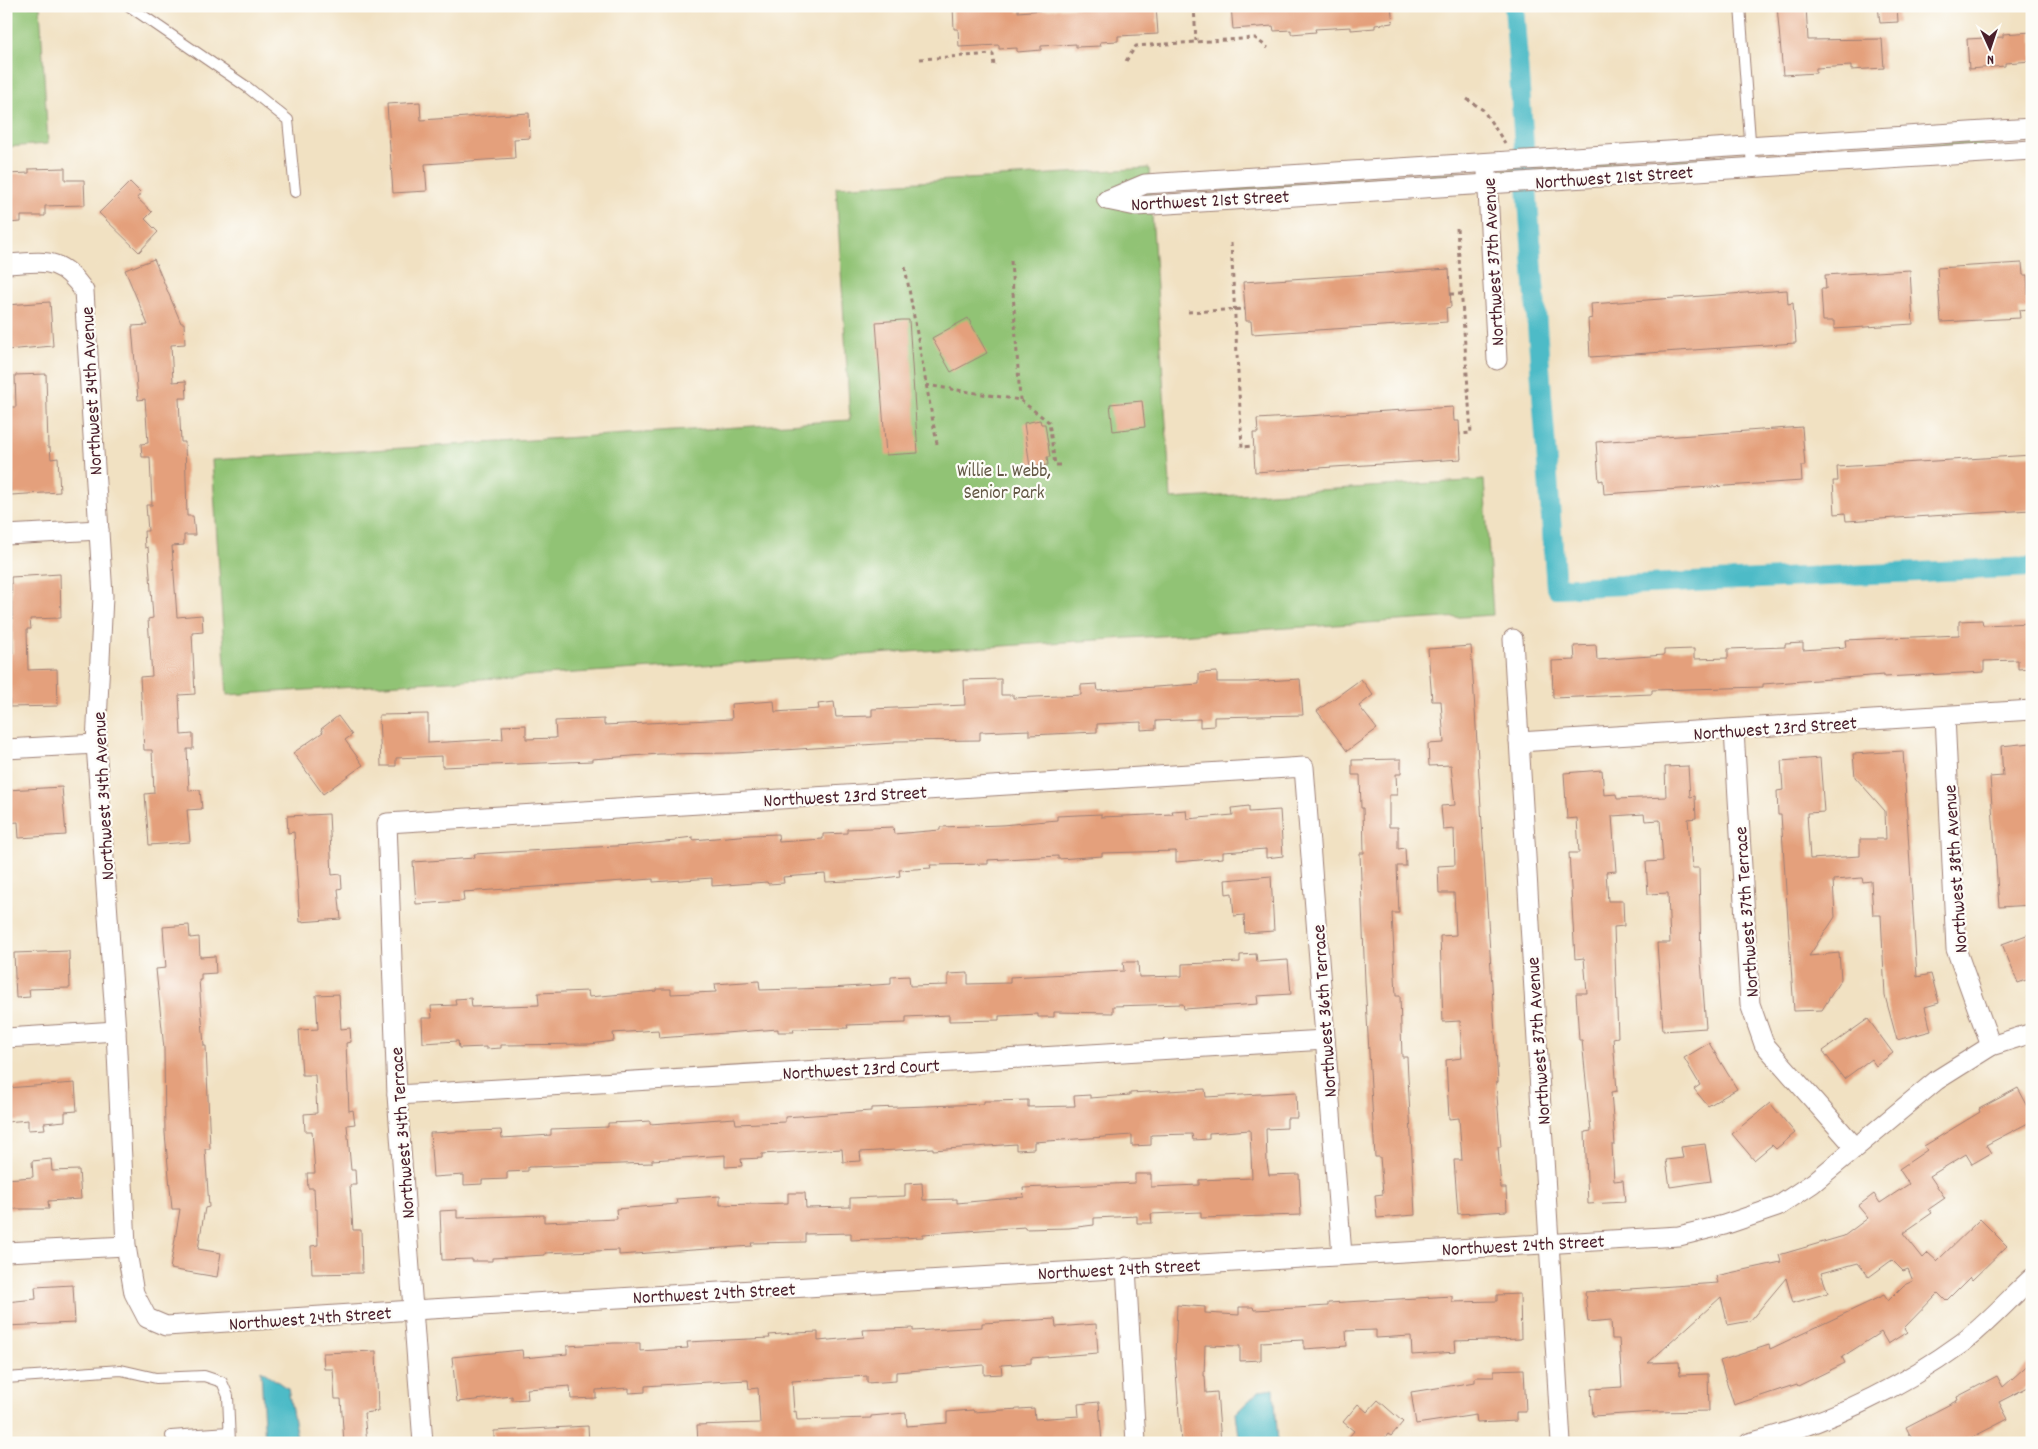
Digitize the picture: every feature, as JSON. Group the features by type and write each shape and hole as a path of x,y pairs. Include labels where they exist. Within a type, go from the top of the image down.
{"street":[{"name":"Northwest 21st Street","path":"2032,128 1144,184 1107,200 1136,206 2032,150"},
{"name":"Northwest 37th Avenue","path":"1486,163 1497,360"},
{"name":"Northwest 34th Avenue","path":"6,264 49,262 72,273 84,291 103,596 96,744 116,1031 126,1246 134,1293 147,1318"},
{"path":"6,535 99,530"},
{"name":"Northwest 37th Avenue","path":"1512,639 1561,1443"},
{"name":"Northwest 23rd Street","path":"1519,742 2032,710"},
{"name":"Northwest 38th Avenue","path":"1944,716 1956,949 1991,1046"},
{"name":"Northwest 37th Terrace","path":"1734,730 1750,1004 1764,1044 1855,1147"},
{"path":"6,749 96,744"},
{"name":"Northwest 23rd Street","path":"387,824 1304,767"},
{"name":"Northwest 36th Terrace","path":"1304,767 1342,1255"},
{"name":"Northwest 34th Terrace","path":"387,824 397,1095 423,1443"},
{"path":"6,1038 116,1031"},
{"name":"Northwest 24th Street","path":"147,1318 166,1326 1126,1267 1679,1236 1724,1225 1777,1207 1813,1183 1937,1080 1991,1046 2032,1033"},
{"name":"Northwest 23rd Court","path":"397,1095 1325,1040"},
{"path":"6,1252 126,1246"},
{"path":"1126,1267 1136,1443"},
{"path":"1749,1443 1778,1436 1857,1406 1913,1375 1963,1342 2032,1278"}],"lane":[{"path":"128,6 247,87 288,120 295,192"},
{"path":"1740,6 1752,167"},
{"path":"6,1378 121,1370 156,1378 204,1376 222,1382 228,1396 230,1437 171,1436"}],"path":[{"path":"1194,6 1196,41"},
{"path":"1126,61 1136,46 1256,38 1268,48"},
{"path":"920,59 993,54 994,67"},
{"path":"1467,99 1483,110 1492,121 1498,136 1511,149"},
{"path":"1457,228 1471,433 1460,434"},
{"path":"1231,243 1242,447 1254,446"},
{"path":"1011,261 1020,400"},
{"path":"905,267 937,444"},
{"path":"1450,294 1462,294"},
{"path":"1188,312 1245,308"},
{"path":"926,385 1020,400 1049,422 1055,465 1061,465"}],"green space":[{"path":"6,6 40,6 48,144 6,147"},
{"path":"1983,140 1983,144 1980,147 1821,156 1817,154 1817,150"},
{"path":"1742,155 1742,159 1497,174 1497,170"},
{"name":"Willie L. Webb, Senior Park","path":"1149,168 1171,499 1484,480 1493,615 227,695 212,460 850,420 836,187"},
{"path":"1460,172 1460,177 1223,192 1222,188"}],"water":[{"path":"261,1370 288,1389 298,1443 265,1443"},
{"path":"1274,1389 1278,1443 1240,1443 1236,1413 1259,1391"}],"building":[{"path":"953,6 1018,6 1018,12 1094,6 1156,6 1158,34 1118,36 1118,41 1100,42 1101,46 1076,47 1076,44 1041,46 1041,50 1017,52 1017,48 999,49 999,45 959,47 958,29 954,29"},
{"path":"1231,6 1391,6 1393,23 1375,25 1375,28 1351,30 1351,27 1315,29 1316,32 1291,34 1291,30 1274,31 1273,26 1233,29"},
{"path":"1777,6 1806,6 1808,40 1882,39 1884,68 1851,70 1851,66 1816,68 1816,73 1783,75"},
{"path":"1878,6 1897,6 1898,22 1880,23"},
{"path":"2032,32 2032,61 2005,63 2005,66 1969,69 1967,39 2003,37 2003,34"},
{"path":"420,102 421,120 529,113 530,138 514,139 515,158 425,164 427,191 393,193 387,104"},
{"path":"65,168 65,180 84,180 85,205 45,206 45,216 21,216 21,222 6,223 6,174 29,173 29,169"},
{"path":"130,182 141,193 137,198 152,212 145,219 158,232 139,252 99,213"},
{"path":"154,259 181,323 184,323 185,344 171,345 173,382 186,381 187,398 179,398 181,442 185,442 187,516 193,516 195,535 184,535 184,545 172,546 177,617 202,615 203,632 192,633 195,694 179,695 181,735 193,734 193,749 187,749 189,791 200,790 202,809 187,810 190,842 149,845 145,794 154,793 152,750 144,750 140,677 152,676 148,619 153,618 148,547 145,548 144,531 148,531 146,505 152,505 150,457 142,457 141,444 148,443 145,399 138,400 132,326 148,325 125,270"},
{"path":"2022,263 2023,275 2027,275 2029,309 2019,310 2020,318 1941,322 1937,268"},
{"path":"1449,269 1451,307 1446,308 1447,322 1252,334 1251,321 1246,321 1243,282"},
{"path":"1910,270 1913,324 1834,329 1834,321 1823,321 1821,289 1826,289 1825,275"},
{"path":"1787,290 1788,304 1793,303 1796,343 1590,357 1588,319 1592,318 1591,304"},
{"path":"50,302 53,346 6,350 6,305"},
{"path":"968,318 987,353 951,372 932,338"},
{"path":"909,320 918,453 886,455 876,322"},
{"path":"46,374 48,447 50,447 51,459 58,458 60,492 11,495 6,407 16,407 15,375"},
{"path":"1142,401 1145,427 1113,431 1110,404"},
{"path":"1453,407 1454,421 1459,421 1461,459 1255,472 1253,433 1258,433 1257,419"},
{"path":"1040,420 1041,424 1045,424 1050,457 1047,457 1048,465 1030,467 1024,423"},
{"path":"1802,427 1805,466 1801,466 1802,481 1604,494 1603,480 1599,481 1596,442"},
{"path":"2032,455 2031,510 1846,521 1845,513 1835,514 1833,481 1838,481 1837,467"},
{"path":"60,574 61,618 30,619 31,629 27,629 28,670 57,669 58,706 10,707 7,654 13,653 11,577"},
{"path":"1982,620 1983,625 2032,623 2032,668 2018,669 2018,660 1984,661 1984,672 1884,677 1884,675 1763,684 1763,687 1652,690 1652,694 1553,698 1552,661 1575,660 1574,646 1596,645 1597,660 1664,655 1664,650 1694,649 1694,659 1728,658 1728,649 1785,647 1785,644 1803,643 1803,650 1846,647 1845,640 1959,635 1959,621"},
{"path":"1471,646 1498,1082 1496,1083 1501,1147 1498,1147 1501,1188 1506,1188 1507,1211 1458,1214 1454,1160 1462,1160 1459,1118 1449,1119 1446,1060 1462,1058 1460,1021 1443,1022 1440,936 1456,935 1454,893 1439,893 1438,866 1455,865 1454,829 1443,830 1441,806 1455,805 1451,765 1429,766 1428,744 1444,743 1441,701 1432,701 1428,649"},
{"path":"1217,672 1217,682 1300,679 1303,715 1214,717 1214,726 1200,727 1200,719 1156,721 1156,729 1141,730 1141,722 1097,724 1097,732 1029,735 1029,730 980,732 980,740 894,741 894,743 735,753 659,754 592,759 592,761 442,767 442,756 396,758 396,766 381,766 379,715 428,714 428,743 503,739 502,726 526,725 526,739 556,738 555,721 604,719 604,725 732,719 731,704 774,701 775,712 819,709 818,704 834,702 836,717 872,716 872,709 965,705 964,680 1001,679 1001,695 1013,695 1013,698 1081,695 1081,685 1097,684 1098,691 1199,684 1199,673"},
{"path":"1361,679 1373,695 1359,706 1377,729 1347,751 1317,711"},
{"path":"338,716 352,735 345,740 363,765 323,794 293,753 323,732 321,729"},
{"path":"2031,743 2032,905 1999,907 1990,777 2003,776 2001,746"},
{"path":"1903,751 1917,977 1931,974 1939,1003 1925,1007 1931,1031 1897,1040 1885,996 1881,915 1873,915 1871,881 1863,882 1862,878 1833,880 1835,917 1809,956 1839,953 1841,979 1822,1010 1794,1011 1781,815 1778,815 1777,791 1783,790 1781,761 1820,758 1824,812 1807,813 1810,859 1860,856 1860,839 1886,839 1885,811 1855,777 1853,754"},
{"path":"1401,759 1401,774 1396,774 1397,795 1389,795 1389,827 1398,827 1398,849 1405,848 1406,866 1397,866 1399,913 1392,913 1396,996 1400,996 1402,1057 1407,1057 1415,1215 1377,1218 1375,1195 1383,1194 1380,1157 1375,1157 1365,982 1360,853 1364,853 1363,808 1361,808 1360,775 1352,775 1352,760"},
{"path":"1688,766 1690,797 1695,796 1696,818 1688,819 1692,868 1699,868 1701,961 1706,1028 1663,1031 1657,943 1670,943 1668,893 1648,894 1646,862 1663,861 1660,820 1645,821 1644,814 1612,816 1616,871 1606,872 1608,901 1623,901 1624,926 1614,927 1618,1037 1613,1038 1617,1091 1611,1092 1615,1145 1612,1145 1614,1181 1623,1180 1625,1202 1588,1204 1585,1132 1591,1131 1582,1040 1579,1040 1576,993 1587,993 1584,958 1575,959 1569,853 1579,853 1577,818 1567,819 1564,773 1602,770 1604,795 1616,794 1617,799 1666,797 1665,767"},
{"path":"62,787 66,835 19,838 18,822 6,823 6,790"},
{"path":"1249,806 1249,812 1280,810 1283,856 1266,858 1266,849 1223,852 1223,858 1176,862 1176,851 1102,853 1102,856 1058,859 1058,856 988,860 988,864 930,865 931,868 899,870 900,876 870,880 826,882 825,874 783,877 784,883 768,884 767,882 712,886 712,878 653,882 653,879 463,892 464,901 416,904 413,862 475,858 474,854 633,845 676,841 676,839 693,837 693,840 778,834 779,842 823,839 823,834 847,833 847,829 893,827 894,834 940,830 940,827 1002,825 1057,820 1057,816 1101,814 1101,817 1173,814 1172,811 1186,810 1187,819 1233,815 1232,808"},
{"path":"329,814 332,875 341,874 342,888 338,889 341,919 300,922 294,832 288,833 287,816"},
{"path":"1271,876 1274,931 1245,933 1244,915 1234,916 1232,893 1226,894 1225,880"},
{"path":"189,925 190,938 199,937 200,957 215,956 216,973 201,974 201,980 199,980 204,1046 206,1046 210,1149 205,1149 209,1207 205,1208 198,1249 221,1253 217,1277 170,1269 180,1209 172,1209 165,1133 164,1049 156,969 166,968 163,927"},
{"path":"2032,933 2032,978 2018,983 2002,944"},
{"path":"69,951 70,988 29,989 30,997 16,998 14,953"},
{"path":"1256,954 1257,962 1288,960 1291,994 1257,996 1258,1004 1184,1009 1183,1004 1113,1006 1113,1013 1054,1012 1054,1017 1038,1017 1038,1014 999,1016 999,1020 949,1021 949,1015 906,1017 906,1023 847,1025 848,1028 793,1029 794,1032 778,1032 778,1029 659,1038 658,1030 613,1033 614,1041 590,1044 501,1045 501,1048 486,1049 486,1047 459,1048 458,1041 423,1043 422,1018 432,1018 431,1006 456,1005 455,999 471,998 472,1007 539,1005 538,993 588,991 589,997 657,991 657,989 671,989 671,994 716,992 715,984 759,981 760,990 831,988 891,984 891,977 909,976 910,986 948,985 948,974 968,973 968,984 1010,983 1010,977 1124,971 1123,962 1138,962 1139,977 1182,976 1182,964 1240,962 1240,955"},
{"path":"339,994 341,1029 350,1028 351,1042 346,1043 349,1111 353,1110 355,1124 347,1125 351,1170 355,1170 356,1185 350,1185 353,1230 361,1230 362,1273 312,1274 311,1246 318,1245 317,1209 315,1209 314,1188 308,1188 307,1173 315,1173 312,1131 305,1131 304,1114 317,1113 315,1075 302,1075 299,1030 318,1029 316,995"},
{"path":"1868,1019 1893,1053 1876,1066 1871,1059 1844,1079 1823,1051"},
{"path":"1709,1043 1737,1089 1708,1106 1694,1089 1700,1085 1684,1058"},
{"path":"75,1083 77,1111 65,1112 65,1121 44,1123 45,1129 28,1130 28,1120 6,1122 6,1088"},
{"path":"2018,1088 2032,1114 2032,1121 1986,1145 1991,1153 1972,1164 1966,1154 1930,1176 1945,1198 1929,1209 1932,1213 1903,1233 1923,1258 1928,1253 1937,1261 1980,1219 2007,1246 1972,1280 1970,1277 1946,1301 1938,1293 1904,1328 1907,1332 1888,1344 1881,1332 1842,1357 1845,1363 1798,1386 1797,1384 1734,1405 1720,1361 1769,1345 1770,1349 1884,1295 1888,1301 1904,1285 1913,1281 1908,1269 1903,1271 1892,1260 1869,1277 1858,1263 1821,1273 1828,1293 1793,1303 1786,1278 1750,1321 1728,1325 1721,1297 1648,1363 1679,1362 1680,1375 1708,1374 1709,1411 1593,1416 1591,1389 1622,1387 1619,1339 1612,1339 1611,1320 1588,1322 1585,1292 1718,1283 1716,1276 1781,1262 1779,1255 1844,1236 1868,1218 1858,1206 1874,1194 1880,1203 1909,1184 1899,1169 1927,1150 1924,1146 1980,1112 1979,1109"},
{"path":"1205,1089 1206,1097 1296,1092 1297,1118 1287,1118 1287,1128 1266,1129 1267,1163 1269,1175 1299,1174 1301,1215 1201,1218 1201,1212 1151,1214 1152,1223 1137,1223 1137,1216 1094,1218 1094,1225 1069,1228 1025,1229 1025,1227 923,1234 923,1237 851,1240 851,1233 805,1234 805,1242 751,1243 752,1246 619,1255 619,1250 545,1253 545,1255 492,1258 492,1261 472,1261 472,1259 442,1260 440,1211 457,1210 457,1218 544,1215 544,1222 617,1219 616,1209 677,1204 676,1199 720,1196 720,1205 788,1203 788,1193 805,1193 806,1208 850,1207 850,1198 905,1196 905,1184 922,1183 923,1200 957,1199 957,1203 1024,1197 1023,1188 1135,1183 1135,1174 1151,1174 1151,1187 1199,1185 1199,1180 1252,1178 1250,1130 1209,1133 1209,1139 1193,1140 1192,1134 1151,1135 1151,1145 1132,1146 1132,1135 1034,1142 1034,1149 1016,1150 1016,1144 933,1150 933,1148 860,1152 861,1161 843,1162 842,1149 762,1154 762,1158 741,1159 742,1166 725,1167 725,1155 652,1160 652,1163 528,1167 528,1171 507,1172 507,1179 482,1180 482,1184 464,1185 464,1175 433,1177 430,1133 501,1130 502,1138 551,1135 551,1129 608,1127 608,1123 650,1121 650,1124 735,1118 736,1124 785,1122 785,1117 871,1111 871,1108 984,1104 984,1101 1028,1100 1028,1107 1075,1106 1074,1096 1090,1095 1090,1098 1130,1095 1130,1093"},
{"path":"1770,1103 1795,1133 1776,1149 1772,1145 1754,1160 1732,1134"},
{"path":"1705,1144 1711,1181 1670,1187 1666,1160 1683,1158 1681,1147"},
{"path":"51,1159 52,1171 79,1170 81,1199 48,1201 49,1209 6,1209 6,1179 33,1177 32,1161"},
{"path":"73,1285 75,1323 6,1326 6,1302 36,1299 35,1287"},
{"path":"1520,1294 1521,1339 1455,1341 1456,1352 1412,1355 1411,1336 1376,1338 1376,1330 1346,1331 1347,1346 1304,1349 1304,1340 1261,1342 1261,1360 1240,1361 1240,1346 1205,1345 1204,1376 1206,1393 1217,1392 1221,1443 1181,1443 1175,1357 1177,1305 1205,1307 1205,1313 1239,1315 1239,1307 1253,1307 1254,1310 1296,1308 1328,1306 1328,1303 1452,1296 1452,1302 1497,1301 1497,1295"},
{"path":"1055,1319 1056,1327 1096,1324 1098,1353 1031,1358 1031,1363 1001,1365 1002,1374 984,1375 984,1365 896,1372 896,1381 867,1383 867,1376 792,1381 794,1412 796,1411 797,1420 871,1418 871,1416 906,1413 907,1426 947,1423 947,1412 973,1410 974,1412 1034,1408 1035,1419 1079,1416 1078,1404 1099,1402 1102,1443 698,1443 697,1425 760,1423 758,1388 749,1389 748,1380 690,1383 645,1386 645,1392 629,1393 629,1388 596,1390 596,1398 571,1399 570,1386 527,1389 528,1399 512,1400 512,1396 457,1402 452,1357 522,1350 523,1358 567,1354 567,1346 614,1343 640,1343 640,1351 688,1348 687,1342 770,1338 769,1335 818,1332 818,1341 864,1337 863,1330 913,1328 913,1331 982,1327 982,1323"},
{"path":"376,1351 378,1411 364,1413 367,1443 344,1443 341,1399 335,1399 333,1369 324,1369 323,1353"},
{"path":"2032,1361 2032,1385 1999,1402 2008,1419 1961,1443 1914,1443 1906,1427 1958,1400 1957,1397 1997,1376 2003,1387"},
{"path":"1524,1369 1526,1412 1516,1412 1516,1421 1477,1423 1476,1415 1416,1424 1411,1392 1475,1382 1475,1377 1494,1377 1494,1370"},
{"path":"1378,1400 1403,1422 1391,1436 1388,1434 1381,1443 1344,1443 1354,1431 1343,1422 1358,1404 1367,1412"},
{"path":"588,1426 589,1443 494,1443 494,1431"}],"waterway":[{"path":"1514,6 1556,588 2032,567"}]}
